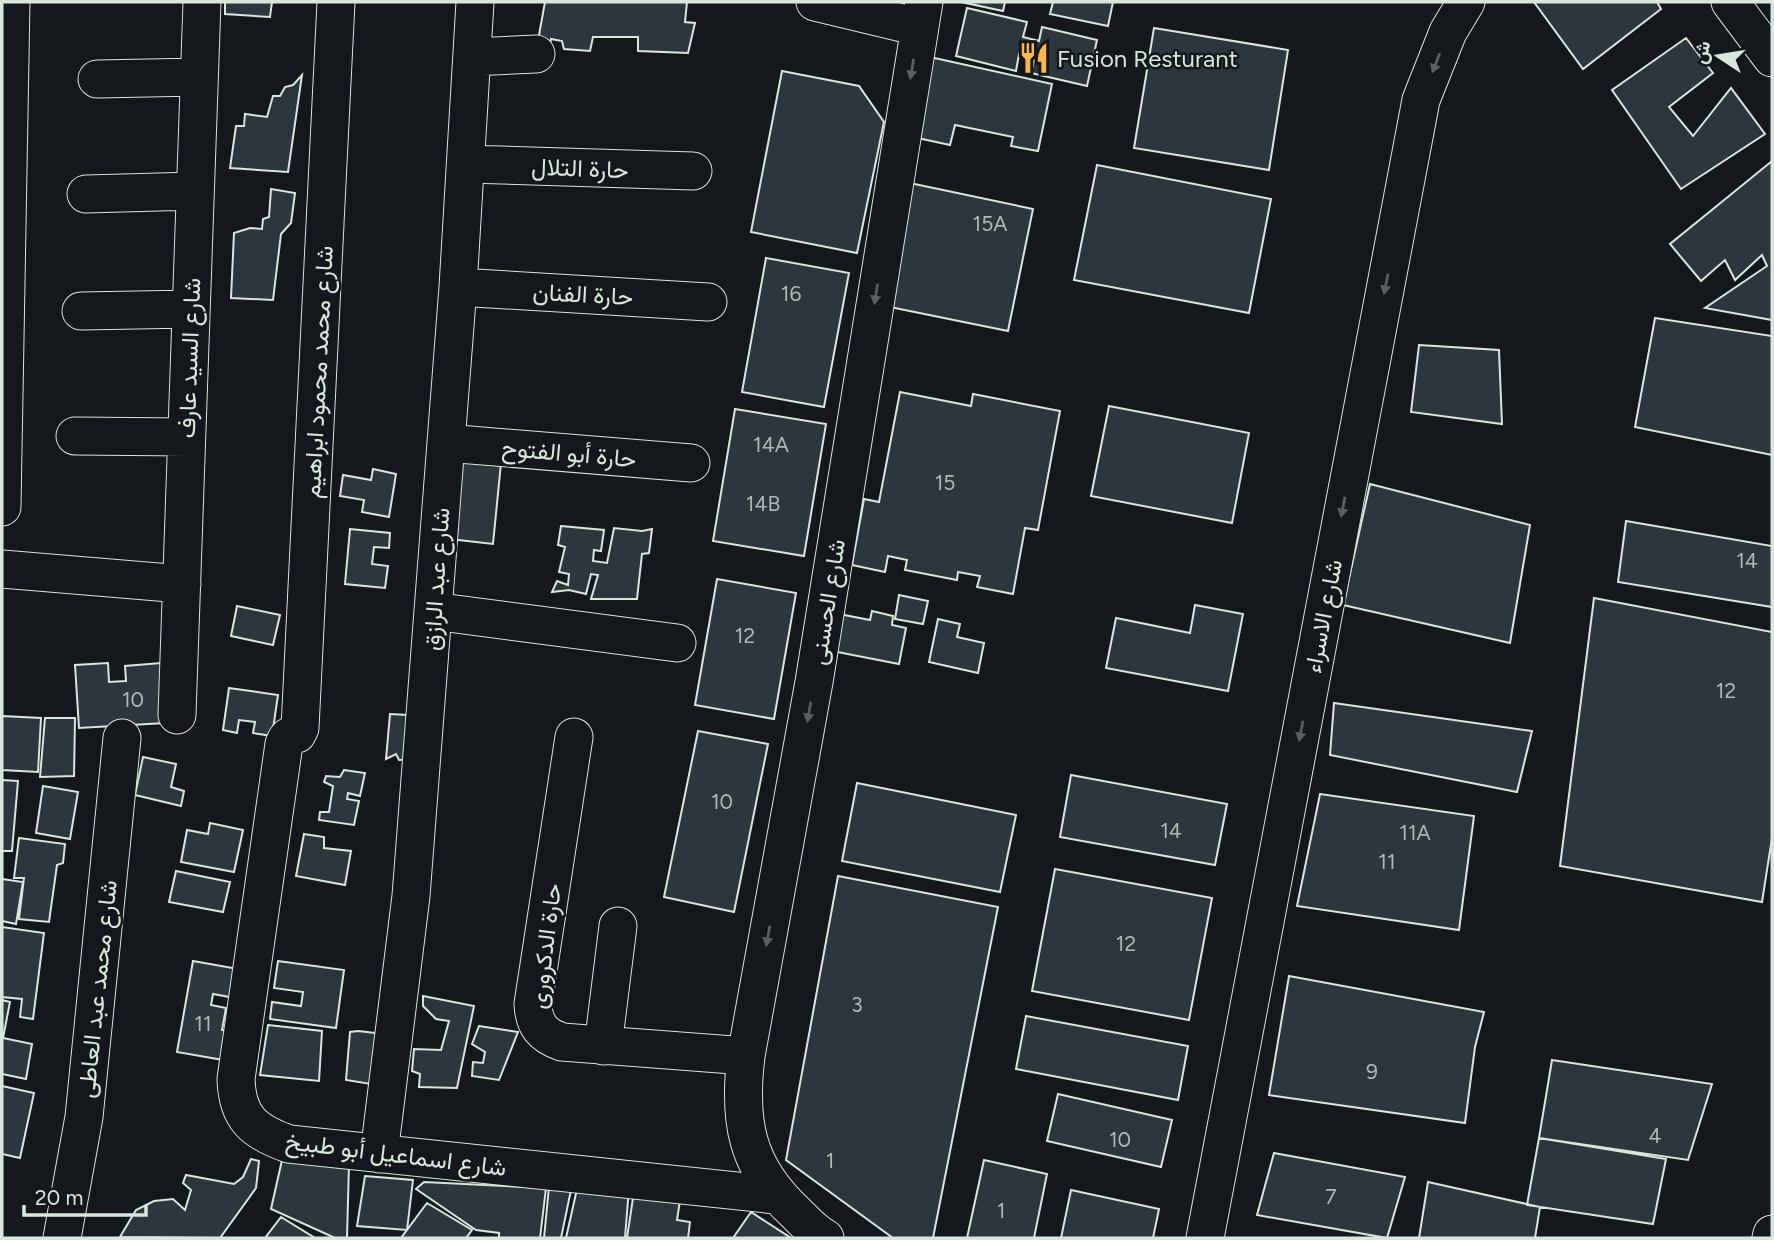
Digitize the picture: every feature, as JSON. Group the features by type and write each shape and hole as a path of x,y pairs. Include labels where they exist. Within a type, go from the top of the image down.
{"street":[{"path":"2,507 10,2"},
{"name":"شارع السيد عارف","path":"177,715 202,2"},
{"name":"شارع محمد محمود ابراهيم","path":"290,735 297,734 300,728 336,2"},
{"name":"شارع عبد الرازق","path":"379,1154 411,895 467,164 475,2"},
{"path":"815,2 921,14"},
{"name":"شارع الاسراء","path":"1205,1238 1422,100 1448,32 1466,2"},
{"path":"1730,2 1772,58"},
{"name":"شارع الحسنى","path":"825,1238 776,1195 757,1163 746,1128 742,1092 746,1056 816,670 921,14"},
{"path":"472,57 536,54"},
{"path":"97,79 199,78"},
{"name":"حارة التلال","path":"467,164 693,171"},
{"path":"86,194 195,191"},
{"name":"حارة الفنان","path":"458,287 708,302"},
{"path":"81,311 191,309"},
{"path":"75,436 186,437"},
{"name":"حارة أبو الفتوح","path":"446,443 691,463"},
{"path":"2,569 181,584"},
{"path":"433,611 677,643"},
{"name":"شارع اسماعيل أبو طبيخ","path":"290,735 284,744 236,1079 241,1110 250,1123 267,1137 289,1143 776,1195"},
{"name":"حارة الدكرورى","path":"574,737 533,1004 534,1017 540,1029 550,1038 562,1042 746,1056"},
{"name":"شارع محمد عبد العاطى","path":"62,1238 84,1117 122,738"},
{"path":"603,1046 618,926"}],"building":[{"path":"225,2 272,2 270,17 225,14"},
{"path":"545,2 687,2 685,22 695,23 688,53 638,51 638,37 593,37 590,51 564,49 562,41 551,39 549,49 537,46"},
{"path":"961,2 1005,2 1003,11"},
{"path":"1053,2 1113,2 1108,26 1050,14"},
{"path":"1534,2 1657,2 1661,9 1583,69"},
{"path":"967,8 1027,22 1023,37 1039,41 1042,27 1097,40 1087,86 1031,73 1035,57 1019,54 1016,71 956,56"},
{"path":"1154,28 1288,50 1269,170 1134,148"},
{"path":"1686,38 1713,73 1669,107 1693,136 1731,88 1765,134 1681,189 1612,90"},
{"path":"930,57 1052,84 1038,151 1011,146 1013,137 955,125 950,145 913,137"},
{"path":"782,71 859,86 884,122 857,253 751,232"},
{"path":"302,75 288,172 230,168 236,126 244,126 245,114 267,117 273,96 280,96 285,87 293,85"},
{"path":"1772,161 1772,320 1705,308 1767,266 1762,255 1735,280 1725,260 1701,281 1670,244"},
{"path":"1097,165 1271,199 1249,313 1074,280"},
{"path":"905,182 1033,209 1008,331 880,305"},
{"path":"271,189 295,193 291,223 281,234 273,300 231,298 234,233 250,228 262,229 263,219 269,217"},
{"path":"766,258 849,273 824,407 742,392"},
{"path":"1655,318 1772,336 1772,455 1635,427"},
{"path":"1419,345 1499,350 1502,424 1411,412"},
{"path":"900,392 971,406 973,394 1060,411 1038,530 1025,528 1013,594 977,587 980,576 958,572 957,580 905,570 907,560 888,556 885,572 852,565 864,499 879,502"},
{"path":"1109,406 1249,433 1232,523 1091,496"},
{"path":"735,409 826,424 804,556 713,541"},
{"path":"458,458 501,463 493,544 450,539"},
{"path":"373,469 396,474 389,517 362,512 364,500 340,496 343,475 371,480"},
{"path":"1370,484 1530,525 1510,643 1343,605"},
{"path":"1626,521 1772,546 1772,607 1618,582"},
{"path":"561,526 604,530 601,551 594,550 593,561 607,563 614,528 642,531 652,529 649,553 642,554 637,599 591,599 598,575 591,574 586,594 569,590 552,592 557,581 568,585 569,574 559,572 565,547 558,545"},
{"path":"350,529 390,533 389,548 374,547 372,564 388,566 385,588 345,584"},
{"path":"717,579 796,593 774,719 695,705"},
{"path":"899,595 928,601 923,624 895,619"},
{"path":"1594,598 1772,632 1772,838 1762,902 1560,866"},
{"path":"1195,605 1243,614 1228,691 1106,668 1116,618 1190,633"},
{"path":"237,606 280,615 273,645 231,636"},
{"path":"872,611 893,616 892,625 906,628 899,664 827,650 834,613 870,620"},
{"path":"938,619 960,624 957,637 984,643 978,673 929,662"},
{"path":"108,663 109,682 126,681 125,666 161,663 165,723 79,728 75,665"},
{"path":"229,688 278,695 272,736 253,733 255,722 239,720 237,733 223,730"},
{"path":"1334,703 1532,731 1517,792 1330,755"},
{"path":"390,714 408,715 414,759 399,760 396,754 386,759"},
{"path":"2,716 41,718 38,772 2,770"},
{"path":"45,718 75,718 74,776 40,777"},
{"path":"698,731 768,744 734,912 664,897"},
{"path":"143,757 176,764 171,787 184,791 181,806 135,795"},
{"path":"344,770 365,773 360,796 348,793 347,799 359,801 354,825 319,820 320,812 329,812 333,786 324,782 326,776 340,777"},
{"path":"1071,775 1227,804 1215,865 1060,837"},
{"path":"2,780 18,781 12,851 2,851"},
{"path":"857,783 1016,815 1000,892 842,861"},
{"path":"43,786 78,792 70,839 36,833"},
{"path":"1320,794 1474,816 1459,930 1297,906"},
{"path":"210,823 243,830 234,872 181,862 187,830 208,834"},
{"path":"304,834 324,837 324,848 351,851 345,885 296,876"},
{"path":"19,838 65,844 63,863 57,865 49,922 19,919 24,878 14,878"},
{"path":"1055,869 1212,898 1189,1020 1032,991"},
{"path":"176,871 230,882 223,912 169,902"},
{"path":"838,876 998,907 933,1238 893,1238 786,1160"},
{"path":"2,879 23,882 16,924 2,921"},
{"path":"2,927 44,933 33,1019 20,1017 22,999 2,997"},
{"path":"193,961 244,970 240,999 213,994 211,1005 226,1008 222,1030 234,1032 229,1061 177,1052"},
{"path":"278,961 344,970 336,1028 270,1019 272,1002 301,1006 303,992 274,988"},
{"path":"1289,976 1484,1012 1475,1047 1465,1123 1269,1095"},
{"path":"423,996 474,1006 457,1088 419,1087 420,1074 412,1071 414,1049 441,1050 449,1021 436,1019 423,1006"},
{"path":"2,1000 10,1002 3,1038 32,1044 26,1079 2,1074"},
{"path":"1026,1016 1188,1046 1178,1100 1016,1069"},
{"path":"268,1025 322,1031 319,1081 260,1075"},
{"path":"479,1026 518,1032 499,1080 472,1076 473,1062 483,1063 485,1052 472,1044"},
{"path":"350,1032 411,1037 377,1085 346,1080"},
{"path":"1552,1060 1712,1084 1688,1160 1539,1138"},
{"path":"2,1086 34,1093 20,1158 2,1154"},
{"path":"1058,1094 1172,1120 1161,1167 1047,1141"},
{"path":"1539,1138 1666,1159 1653,1224 1527,1205"},
{"path":"1274,1153 1405,1177 1387,1238 1257,1215"},
{"path":"251,1159 259,1161 256,1188 220,1238 120,1237 136,1210 154,1201 173,1199 185,1210 191,1190 183,1183 186,1175 234,1184 243,1177"},
{"path":"282,1160 349,1164 347,1238 335,1238 271,1209"},
{"path":"984,1160 1047,1174 1034,1238 967,1238"},
{"path":"365,1176 413,1180 407,1230 357,1226"},
{"path":"424,1182 546,1188 540,1238 499,1238 499,1233 476,1230 416,1189"},
{"path":"1428,1182 1540,1207 1535,1238 1419,1238"},
{"path":"549,1187 571,1190 561,1238 544,1238"},
{"path":"629,1188 625,1238 566,1238 577,1189"},
{"path":"1071,1190 1159,1209 1153,1238 1061,1238"},
{"path":"634,1191 681,1194 677,1220 690,1222 688,1238 627,1238"},
{"path":"427,1203 472,1230 466,1238 401,1238"},
{"path":"751,1212 791,1238 733,1238"},
{"path":"281,1217 315,1238 265,1238"}],"place":[{"name":"Fusion Resturant","path":"1034,58"}]}
